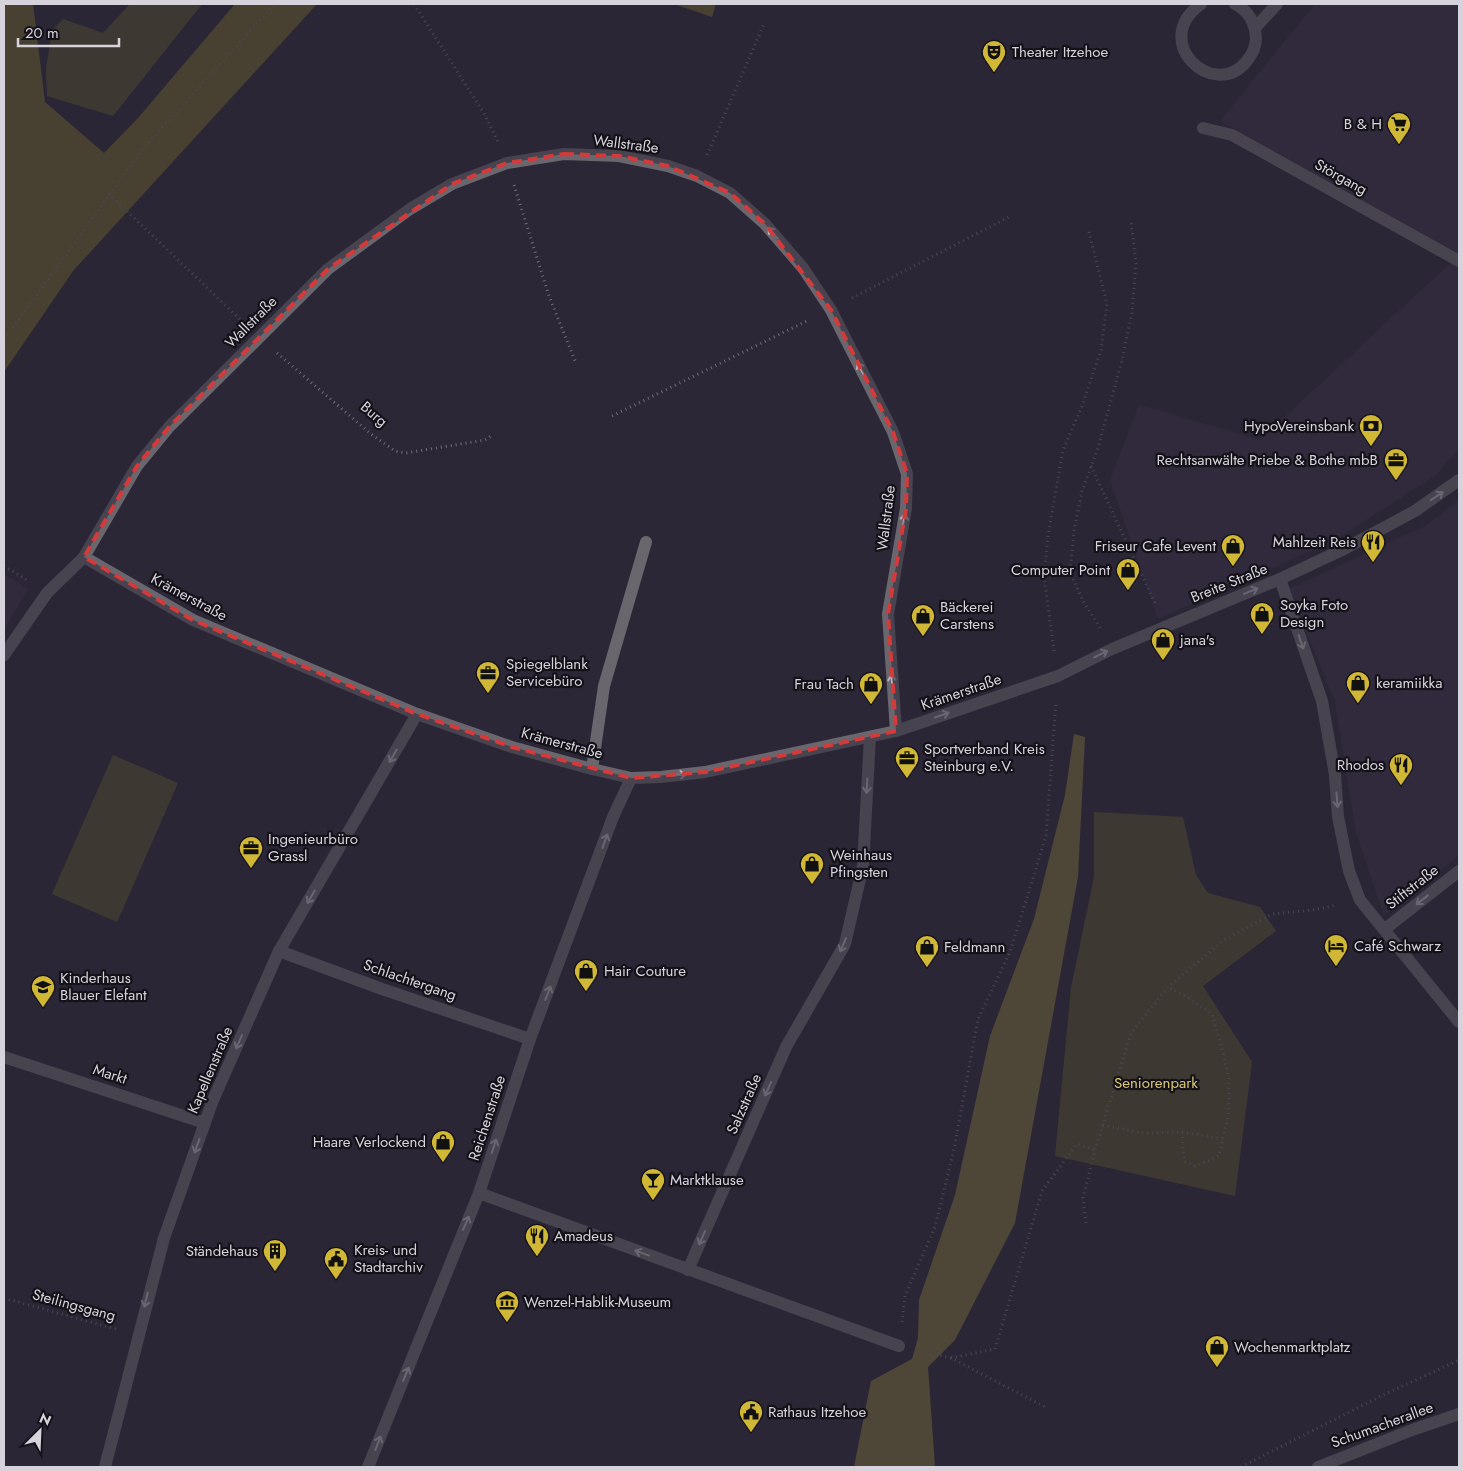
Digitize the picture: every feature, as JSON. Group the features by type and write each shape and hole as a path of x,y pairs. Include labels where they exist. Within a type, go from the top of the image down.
{"street":[{"path":"1201,4 1192,11 1184,22 1181,41 1188,59 1206,72 1218,74 1233,72 1244,64 1252,55 1256,42 1255,28 1248,13 1235,4"},
{"path":"1255,28 1277,4"},
{"name":"Störgang","path":"1203,128 1232,136 1459,261"},
{"name":"Wallstraße","path":"4,655 47,593 84,557 137,466 169,427 328,269 410,210 452,184 507,163 564,154 619,156 668,166 697,176 730,193 765,224 803,268 831,310 893,432 907,474 906,508 888,614 896,731"},
{"name":"Breite Straße","path":"1058,676 1112,649 1280,579 1344,549 1415,511 1459,480"},
{"path":"592,769 604,686 646,542"},
{"name":"Krämerstraße","path":"84,557 193,620 417,714 512,746 631,778 705,772 896,731 1058,676"},
{"path":"1280,579 1322,701 1335,775 1338,817 1349,871 1360,900 1459,1022"},
{"name":"Kapellenstraße","path":"105,1467 164,1238 205,1123 279,951 417,714"},
{"name":"Salzstraße","path":"688,1270 786,1047 844,944 863,866 870,737"},
{"name":"Reichenstraße","path":"368,1467 479,1193 530,1039 613,817 631,778"},
{"name":"Stiftstraße","path":"1385,929 1459,871"},
{"name":"Schlachtergang","path":"279,951 382,989 530,1039"},
{"name":"Markt","path":"4,1057 205,1123"},
{"path":"479,1193 899,1346"},
{"name":"Schumacherallee","path":"1318,1467 1404,1433 1459,1414"}],"path":[{"path":"4,340 142,150 275,4"},
{"path":"414,4 485,115 507,163 549,296 576,363"},
{"path":"697,176 764,24"},
{"name":"Burg","path":"109,194 259,337 371,434 395,451 406,453 485,440 491,436"},
{"path":"612,416 831,310 1009,216"},
{"path":"1112,649 1083,601 1070,572 1074,531 1082,491 1122,360 1132,312 1136,263 1130,222"},
{"path":"1052,637 1044,576 1048,535 1063,450 1082,406 1101,350 1106,304 1088,228"},
{"path":"1091,466 1131,547 1166,626"},
{"path":"1047,1408 951,1358 899,1346 905,1296 935,1227 954,1149 978,1019 1010,952 1046,836 1058,676"},
{"path":"1086,1223 1083,1198 1095,1150 1131,1033 1168,987 1224,940 1272,914 1313,910 1360,900"},
{"path":"1168,987 1190,998 1212,1014 1229,1079 1229,1111 1219,1156 1195,1166 1184,1161 1182,1132"},
{"path":"1103,1125 1144,1133 1182,1132 1222,1139"},
{"path":"951,1358 995,1349 1042,1191 1077,1144 1095,1150"},
{"name":"Steilingsgang","path":"4,1298 138,1335"},
{"path":"1241,1467 1383,1395 1459,1360"}],"highlighted area":[{"path":"564,154 619,156 668,166 730,193 765,224 831,310 893,432 907,474 906,508 888,614 896,731 705,772 631,778 512,747 417,714 193,620 84,557 137,466 169,427 328,269 452,184 507,163"}],"shaded area":[{"path":"4,4 33,4 45,102 104,153 138,118 235,4 317,4 73,271 4,372"},
{"path":"674,4 716,4 712,17"},
{"name":"B & H","path":"1315,4 1459,4 1459,255 1220,121"},
{"path":"1459,255 1459,449 1436,475 1335,540 1158,619 1110,480 1139,405 1260,440"},
{"path":"1459,500 1459,855 1384,916 1356,832 1335,702 1289,589 1425,526"},
{"path":"4,574 28,589 4,629"},
{"path":"1074,734 1085,737 1078,877 1015,1223 955,1340 928,1367 935,1467 854,1467 871,1381 912,1359 918,1338 919,1300 955,1195 990,1036 1034,919 1065,795"}],"green space":[{"path":"130,4 202,4 113,116 47,96 46,69 52,31 63,19 103,33"},
{"path":"113,755 178,783 117,922 52,894"},
{"name":"Seniorenpark","path":"1094,812 1183,817 1196,875 1208,893 1260,907 1276,931 1203,986 1252,1062 1235,1196 1055,1156 1071,988 1094,877"}],"place":[{"name":"Theater Itzehoe","path":"994,73"},
{"name":"B & H","path":"1399,145"},
{"name":"HypoVereinsbank","path":"1371,447"},
{"name":"Rechtsanwälte Priebe & Bothe mbB","path":"1396,481"},
{"name":"Mahlzeit Reis","path":"1373,563"},
{"name":"Friseur Cafe Levent","path":"1233,567"},
{"name":"Computer Point","path":"1128,591"},
{"name":"Soyka Foto Design","path":"1262,635"},
{"name":"Bäckerei Carstens","path":"923,637"},
{"name":"jana's","path":"1163,661"},
{"name":"Spiegelblank Servicebüro","path":"488,694"},
{"name":"keramiikka","path":"1358,704"},
{"name":"Frau Tach","path":"871,705"},
{"name":"Sportverband Kreis Steinburg e.V.","path":"907,779"},
{"name":"Rhodos","path":"1401,786"},
{"name":"Ingenieurbüro Grassl","path":"251,869"},
{"name":"Weinhaus Pfingsten","path":"812,885"},
{"name":"Café Schwarz","path":"1336,967"},
{"name":"Feldmann","path":"927,968"},
{"name":"Hair Couture","path":"586,992"},
{"name":"Kinderhaus Blauer Elefant","path":"43,1008"},
{"name":"Haare Verlockend","path":"443,1163"},
{"name":"Marktklause","path":"653,1201"},
{"name":"Amadeus","path":"537,1257"},
{"name":"Ständehaus","path":"275,1272"},
{"name":"Kreis- und Stadtarchiv","path":"336,1280"},
{"name":"Wenzel-Hablik-Museum","path":"507,1323"},
{"name":"Wochenmarktplatz","path":"1217,1368"},
{"name":"Rathaus Itzehoe","path":"751,1433"}]}
